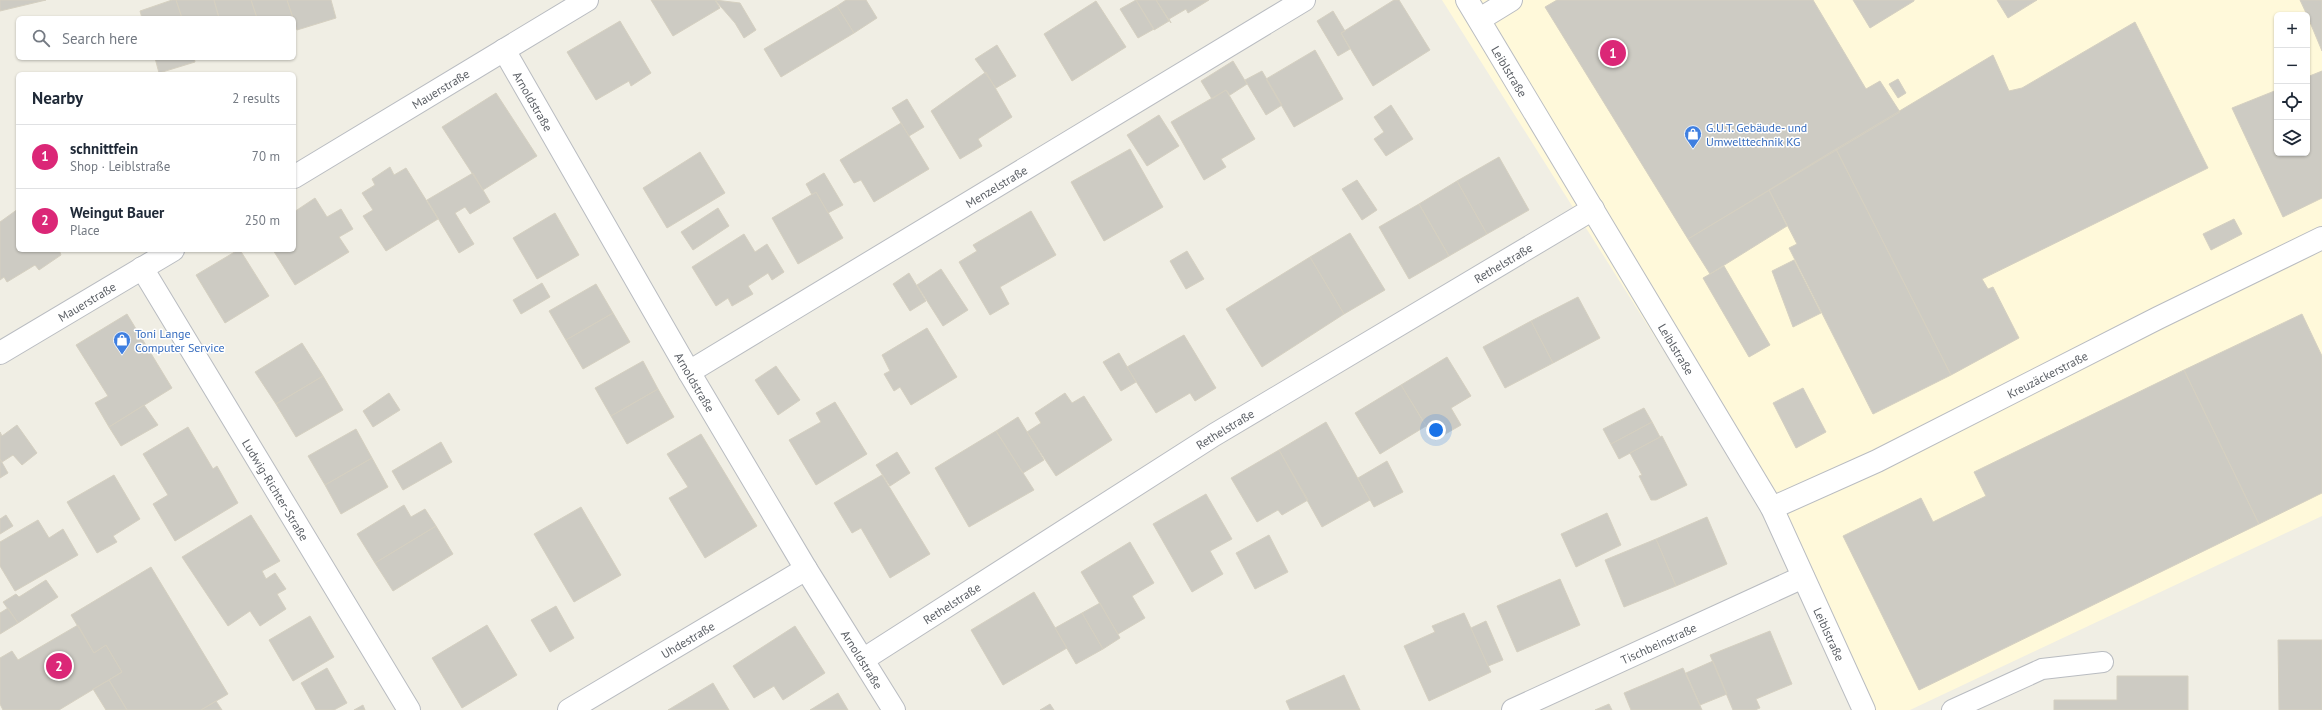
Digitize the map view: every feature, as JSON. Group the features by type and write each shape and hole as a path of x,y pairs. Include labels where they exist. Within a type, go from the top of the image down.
{"street":[{"name":"Mauerstraße","path":"296,176 587,0"},
{"name":"Menzelstraße","path":"689,372 1304,0"},
{"name":"Leiblstraße","path":"1467,0 1480,19 1772,508 1864,710"},
{"path":"1480,19 1511,0"},
{"name":"Arnoldstraße","path":"504,50 689,372 806,569 864,659 894,710"},
{"name":"Rethelstraße","path":"864,659 1214,435 1593,208"},
{"name":"Kreuzäckerstraße","path":"1772,508 1877,461 2158,318 2322,238"},
{"name":"Mauerstraße","path":"0,353 170,252"},
{"name":"Ludwig-Richter-Straße","path":"142,268 409,710"},
{"name":"Uhdestraße","path":"570,710 806,569"},
{"name":"Tischbeinstraße","path":"1513,710 1804,577"}],"lane":[{"path":"1952,710 2042,669 2102,662"}],"shaded area":[{"path":"1442,0 2322,0 2322,516 1910,710 1860,710 1773,524"}],"building":[{"path":"0,0 46,0 0,11"},
{"path":"176,0 181,16 141,16 140,11"},
{"path":"176,0 214,0 218,16 181,16"},
{"path":"214,0 251,0 256,16 218,16"},
{"path":"251,0 287,0 292,16 256,16"},
{"path":"287,0 331,0 336,18 297,30 296,16 292,16"},
{"path":"651,0 715,0 720,8 673,36"},
{"path":"715,0 740,3 756,30 744,38 735,23"},
{"path":"846,0 866,0 877,18 854,33 837,6"},
{"path":"1136,0 1154,29 1138,38 1120,9"},
{"path":"1136,0 1156,0 1169,21 1154,30"},
{"path":"1156,0 1209,0 1188,13 1186,9 1169,19 1171,23"},
{"path":"1394,0 1399,0 1430,50 1373,86 1341,33"},
{"path":"1557,0 1813,0 1866,89 1880,81 1900,112 1688,239 1545,7"},
{"path":"1853,0 1914,0 1914,1 1870,28"},
{"path":"1997,0 2037,0 2008,18"},
{"path":"2300,0 2322,0 2322,51 2310,22 2310,12 2306,12"},
{"path":"1096,1 1126,47 1072,81 1044,34"},
{"path":"837,6 854,33 781,77 764,49"},
{"path":"1333,11 1345,31 1341,33 1350,49 1338,56 1317,21"},
{"path":"620,21 651,73 631,86 629,81 596,100 567,52"},
{"path":"2135,22 2208,168 1982,279 1988,289 1993,287 2019,338 1951,375 1836,149 1993,55 2009,91 2022,88"},
{"path":"997,45 1016,76 996,88 975,59"},
{"path":"1315,50 1343,99 1294,127 1266,79"},
{"path":"156,60 194,60 195,62 159,72"},
{"path":"1233,61 1247,84 1230,95 1226,90 1212,99 1201,81"},
{"path":"1262,71 1282,105 1266,115 1245,80"},
{"path":"2322,71 2322,198 2283,217 2232,108 2274,91 2274,156 2310,156 2310,76"},
{"path":"986,72 1012,117 978,139 982,146 960,159 931,111"},
{"path":"1898,79 1906,93 1898,98 1889,84"},
{"path":"1226,90 1255,139 1221,159 1226,167 1204,180 1171,122"},
{"path":"496,93 537,156 483,190 442,127"},
{"path":"907,99 924,127 909,136 892,108"},
{"path":"1391,105 1413,139 1386,156 1374,139 1384,132 1374,117"},
{"path":"1159,115 1179,146 1147,166 1127,135"},
{"path":"901,123 929,169 874,202 861,180 854,183 840,160"},
{"path":"1130,149 1163,207 1104,241 1071,182"},
{"path":"1836,149 1951,375 1873,414 1789,248 1797,244 1769,190"},
{"path":"700,152 725,193 667,228 643,188"},
{"path":"1499,157 1529,210 1487,234 1457,181"},
{"path":"390,167 394,175 406,168 438,219 386,251 363,216 373,210 362,193 375,185 372,179"},
{"path":"473,173 490,202 470,214 465,207 455,213 474,244 459,253 427,200"},
{"path":"824,173 843,205 828,213 816,192 812,195 806,184"},
{"path":"1357,180 1377,210 1362,220 1342,189"},
{"path":"1457,181 1487,234 1449,256 1419,204"},
{"path":"1769,190 1787,226 1710,274 1688,239"},
{"path":"816,192 843,238 798,264 772,218"},
{"path":"315,198 327,217 341,209 353,229 339,237 349,252 295,285 274,252 296,252 296,211"},
{"path":"1419,204 1449,256 1409,279 1379,227"},
{"path":"718,208 729,226 693,250 681,232"},
{"path":"16,210 16,252 60,252 61,255 39,270 35,265 7,282 4,277 0,280 0,222"},
{"path":"1031,211 1056,255 1000,287 1009,304 990,315 959,262 977,251 973,245"},
{"path":"555,213 579,255 537,279 513,238"},
{"path":"2234,219 2242,234 2211,250 2203,234"},
{"path":"1350,233 1385,290 1344,314 1310,257"},
{"path":"744,234 755,252 767,244 784,272 772,280 768,273 748,286 753,294 732,306 728,298 716,306 692,267"},
{"path":"1187,251 1204,279 1186,289 1170,261"},
{"path":"235,252 241,252 269,296 225,323 196,275"},
{"path":"1310,257 1344,314 1262,367 1226,309"},
{"path":"1794,260 1821,313 1793,327 1772,271"},
{"path":"1724,266 1770,345 1749,357 1703,278"},
{"path":"941,269 968,310 943,326 917,285"},
{"path":"909,273 926,301 910,311 893,284"},
{"path":"542,283 550,297 521,314 513,300"},
{"path":"596,284 613,313 566,340 549,311"},
{"path":"1578,297 1600,338 1553,363 1531,321"},
{"path":"613,313 630,342 583,369 566,340"},
{"path":"127,314 172,388 109,427 95,403 108,396 76,345"},
{"path":"2302,314 2322,356 2322,493 2259,524 2184,370"},
{"path":"1531,321 1553,363 1505,388 1483,347"},
{"path":"927,328 957,377 911,405 900,387 894,391 884,374 890,371 882,355"},
{"path":"1184,335 1216,388 1195,401 1190,393 1156,413 1127,367"},
{"path":"302,343 323,376 276,404 255,372"},
{"path":"1119,353 1136,382 1121,391 1103,362"},
{"path":"1447,357 1471,396 1451,408 1461,425 1435,440 1401,385"},
{"path":"643,361 658,389 611,416 595,388"},
{"path":"776,366 800,400 778,415 755,380"},
{"path":"2184,370 2259,524 1919,690 1843,536 1921,498 1933,522 1986,496 1974,472"},
{"path":"323,376 343,410 296,437 276,404"},
{"path":"1401,385 1426,426 1380,454 1355,413"},
{"path":"1803,388 1826,432 1796,448 1773,403"},
{"path":"658,389 674,417 627,444 611,416"},
{"path":"389,393 400,410 373,427 363,411"},
{"path":"1065,393 1072,403 1084,396 1112,440 1056,476 1027,432 1041,423 1035,413"},
{"path":"835,402 867,454 816,485 789,440 821,422 816,413"},
{"path":"144,405 158,425 121,446 109,427"},
{"path":"1644,408 1652,422 1611,444 1603,429"},
{"path":"1018,417 1044,460 1023,473 996,431"},
{"path":"1326,422 1370,500 1322,527 1279,450"},
{"path":"1652,422 1660,437 1619,459 1611,444"},
{"path":"17,425 37,453 22,465 13,455 2,462 0,459 0,432 2,436"},
{"path":"188,427 213,469 217,466 238,503 175,541 153,504 168,495 143,454"},
{"path":"356,429 372,458 325,485 308,456"},
{"path":"996,431 1034,490 969,527 935,468"},
{"path":"701,434 757,526 705,558 669,498 688,487 667,454"},
{"path":"1662,436 1687,485 1656,500 1651,500 1639,476 1642,475 1630,453"},
{"path":"441,442 452,462 403,490 392,471"},
{"path":"1279,450 1308,500 1282,515 1278,510 1257,522 1231,478"},
{"path":"897,452 910,473 890,486 876,465"},
{"path":"372,458 388,487 341,514 325,485"},
{"path":"0,459 8,473 0,478"},
{"path":"1387,461 1403,492 1374,507 1358,478"},
{"path":"114,475 140,519 113,536 117,542 97,553 67,502"},
{"path":"882,475 930,554 890,578 861,528 852,533 834,503"},
{"path":"1206,494 1232,539 1210,551 1223,574 1192,592 1153,524"},
{"path":"404,505 411,517 425,509 436,526 375,563 357,534"},
{"path":"581,507 621,575 574,602 534,534"},
{"path":"1607,513 1621,545 1576,567 1561,534"},
{"path":"6,515 13,526 0,534 0,519"},
{"path":"251,515 280,561 262,571 266,579 275,573 286,589 277,594 286,609 260,626 250,611 228,626 182,557"},
{"path":"1707,517 1727,564 1676,586 1656,539"},
{"path":"38,520 49,538 63,529 78,555 15,591 0,566 0,542"},
{"path":"436,526 453,554 393,591 375,563"},
{"path":"1269,535 1288,572 1255,589 1236,553"},
{"path":"1656,539 1676,586 1624,607 1605,560"},
{"path":"1130,542 1154,583 1132,596 1145,618 1118,634 1081,572"},
{"path":"151,567 228,694 201,710 127,710 109,680 122,672 106,645 94,653 71,615"},
{"path":"1560,579 1580,625 1517,652 1497,606"},
{"path":"46,580 58,597 18,623 3,602 16,594 19,597"},
{"path":"1034,592 1067,648 1003,685 971,630"},
{"path":"1100,603 1120,638 1103,649 1082,613"},
{"path":"556,606 574,638 550,652 531,620"},
{"path":"8,608 18,623 0,634 0,613"},
{"path":"1082,613 1103,649 1076,664 1055,628"},
{"path":"1464,613 1491,672 1429,701 1404,646 1435,632 1432,626"},
{"path":"310,616 334,657 293,681 269,640"},
{"path":"1486,621 1503,660 1488,666 1471,628"},
{"path":"78,625 94,653 106,645 122,672 59,710 3,710 0,704 0,658 12,651 18,660"},
{"path":"487,625 517,675 462,708 432,658"},
{"path":"795,626 825,673 783,700 774,686 754,698 733,666"},
{"path":"1770,631 1792,684 1756,699 1760,708 1755,710 1733,710 1710,655"},
{"path":"2278,640 2322,640 2322,710 2279,710"},
{"path":"1713,661 1727,694 1700,705 1686,673"},
{"path":"327,668 347,703 334,710 316,710 301,683"},
{"path":"1683,668 1702,710 1631,710 1624,693"},
{"path":"1344,675 1360,710 1290,710 1286,701"},
{"path":"2117,676 2188,676 2188,710 2054,710 2054,700 2117,700"},
{"path":"109,680 127,710 106,710 93,689"},
{"path":"713,683 729,710 668,710"},
{"path":"838,693 848,710 810,710"},
{"path":"216,701 222,710 201,710"},
{"path":"1050,704 1054,710 1040,710"},
{"path":"1609,704 1612,710 1595,710"},
{"path":"363,705 365,710 354,710"}],"place":[{"name":"schnittfein","path":"1613,53"},
{"name":"G.U.T. Gebäude- und Umwelttechnik KG","path":"1693,149"},
{"name":"Toni Lange Computer Service","path":"122,355"},
{"name":"Weingut Bauer","path":"59,666"}]}
